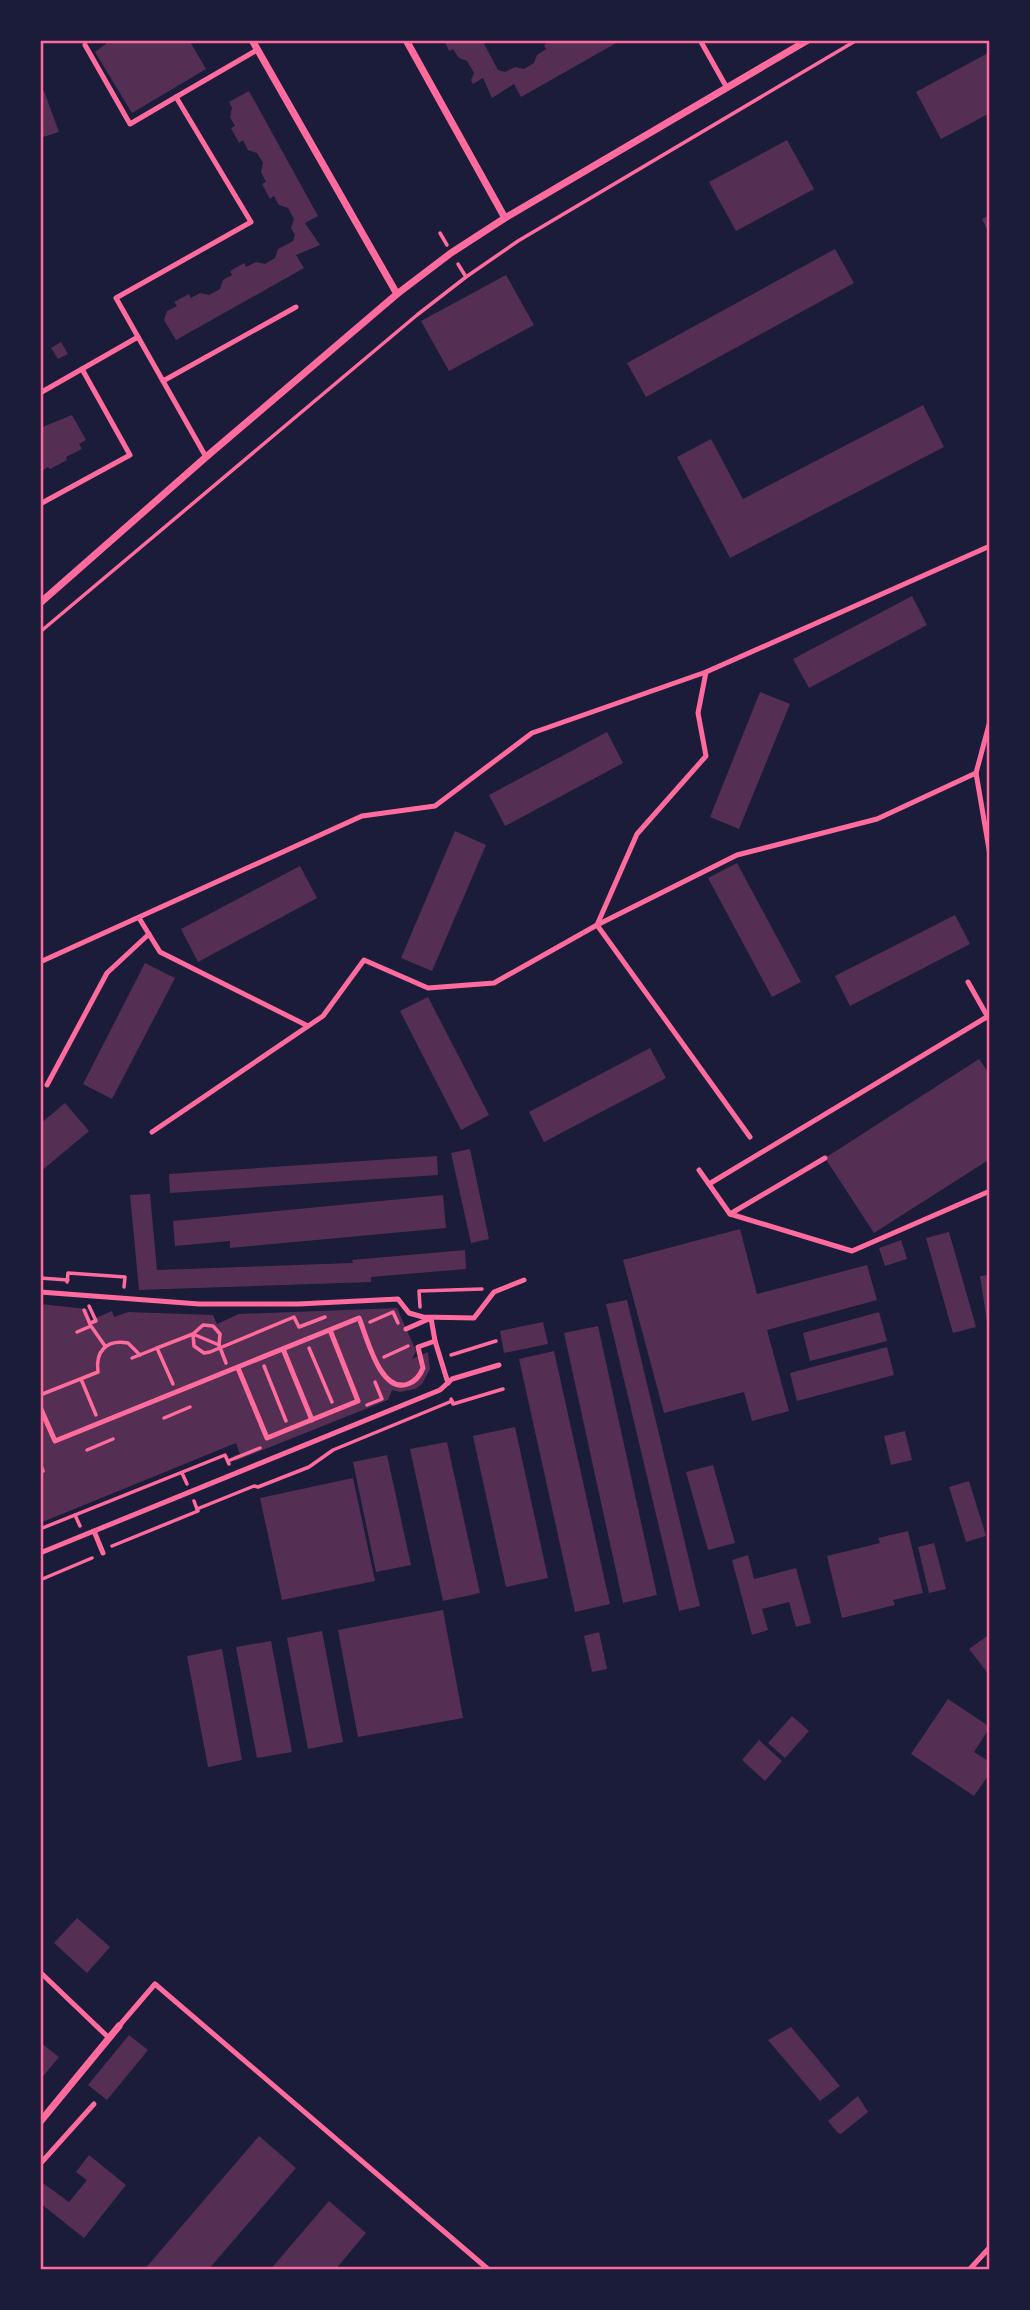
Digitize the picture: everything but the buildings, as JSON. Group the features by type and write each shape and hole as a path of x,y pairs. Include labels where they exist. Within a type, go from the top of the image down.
{"street":[{"path":"252,40 397,294"},
{"path":"406,40 505,218"},
{"path":"40,603 397,294 451,253 505,218 808,40"},
{"path":"40,2122 119,2026"}],"lane":[{"path":"700,40 727,88"},
{"path":"85,45 130,124 257,50"},
{"path":"176,97 251,222 116,298 206,457"},
{"path":"163,381 296,307"},
{"path":"40,393 138,337"},
{"path":"40,504 130,456 82,369"},
{"path":"40,962 362,816 435,806 532,733 706,672 990,546"},
{"path":"597,925 637,834 706,755 698,713 706,672"},
{"path":"990,722 976,774 990,855"},
{"path":"152,1132 323,1016 364,960 428,988 494,983 597,925 737,855 877,819 976,774"},
{"path":"139,918 160,952 308,1026"},
{"path":"597,925 750,1137"},
{"path":"47,1085 107,973 149,934"},
{"path":"709,1184 989,1017 968,982"},
{"path":"730,1214 825,1157"},
{"path":"699,1170 730,1214 852,1251 990,1191"},
{"path":"40,1292 199,1304 298,1304 398,1299 410,1313 431,1318 474,1318 495,1292 524,1280"},
{"path":"40,1407 55,1441 359,1318 384,1377 396,1385 403,1385 416,1380 423,1368 418,1347 435,1340"},
{"path":"404,1332 431,1318"},
{"path":"431,1318 448,1382"},
{"path":"238,1368 267,1438 358,1401 330,1330"},
{"path":"283,1349 312,1420"},
{"path":"40,1553 440,1390 448,1382 499,1364"},
{"path":"94,1531 103,1551"},
{"path":"40,1972 110,2038"},
{"path":"119,2026 155,1984 489,2270"},
{"path":"40,2164 93,2104"},
{"path":"969,2270 990,2247"}],"path":[{"path":"40,632 417,315 466,277 517,241 857,40"},
{"path":"67,1294 68,1273 125,1277 123,1298"},
{"path":"40,1278 68,1280"},
{"path":"420,1307 419,1291 492,1289"},
{"path":"84,1310 105,1346"},
{"path":"362,1325 393,1312 398,1324"},
{"path":"77,1332 96,1321 93,1314"},
{"path":"193,1334 194,1346 210,1352 294,1317 335,1410"},
{"path":"299,1327 325,1317"},
{"path":"132,1357 193,1334 203,1325 213,1326 220,1334 220,1346 229,1371"},
{"path":"384,1357 408,1347 404,1332"},
{"path":"193,1334 220,1346"},
{"path":"40,1395 98,1372 98,1357 105,1346 119,1341 128,1343 140,1354"},
{"path":"447,1357 496,1341"},
{"path":"158,1348 177,1393"},
{"path":"261,1358 289,1429"},
{"path":"360,1408 382,1399 372,1376"},
{"path":"81,1379 99,1424"},
{"path":"449,1392 453,1404 503,1388"},
{"path":"197,1508 309,1467 333,1450 452,1401"},
{"path":"164,1418 190,1407"},
{"path":"256,1437 260,1448"},
{"path":"87,1450 113,1439"},
{"path":"40,1529 225,1455 229,1464 271,1444"},
{"path":"40,1463 43,1471"},
{"path":"40,1580 93,1559 91,1555 198,1511 182,1473"}]}
